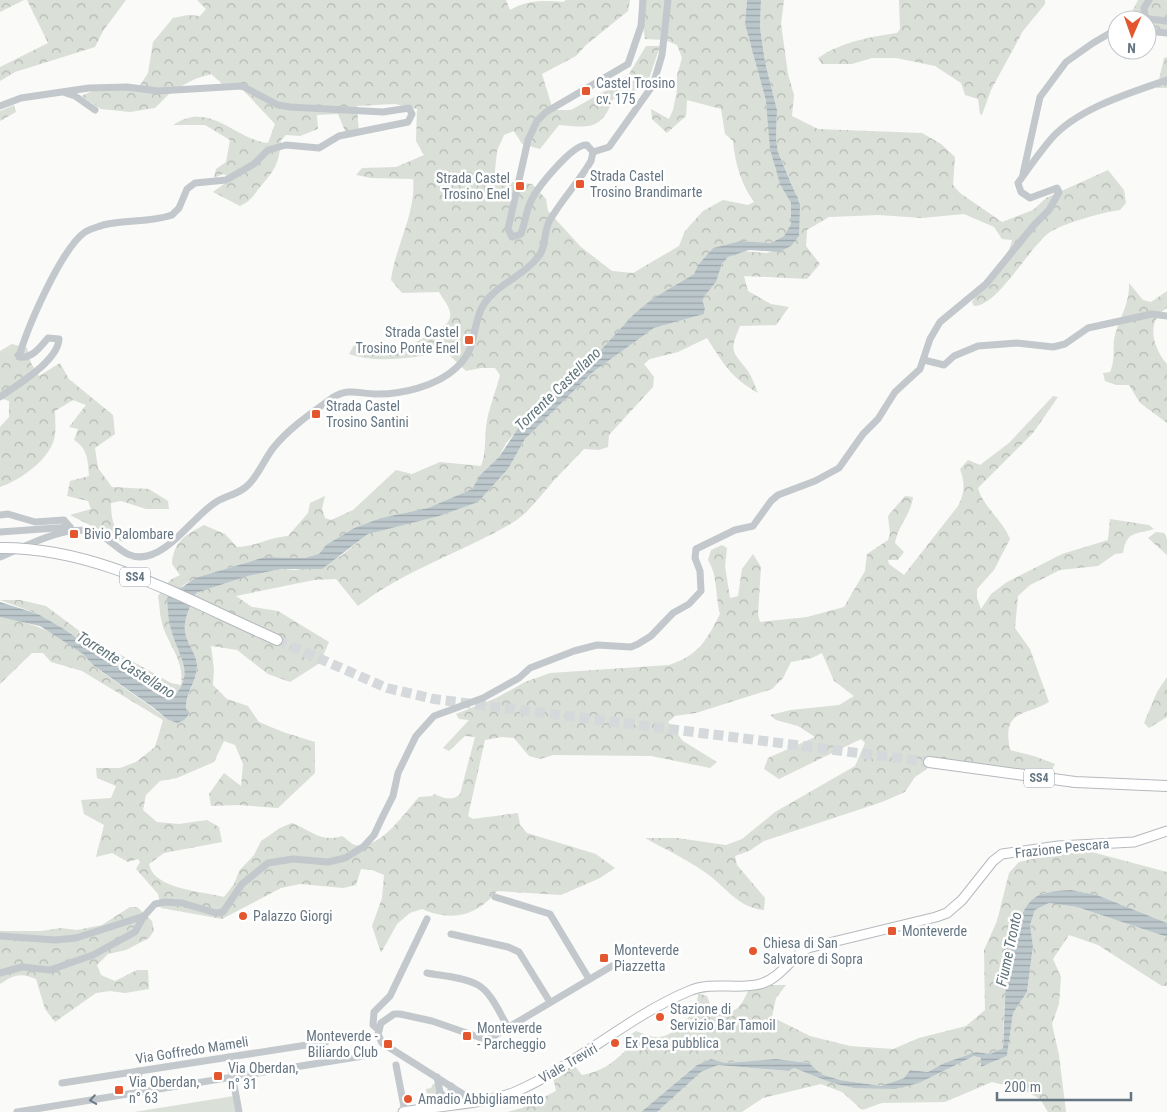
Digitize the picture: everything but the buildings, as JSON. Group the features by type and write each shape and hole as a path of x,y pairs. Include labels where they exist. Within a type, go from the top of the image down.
{"highway":[{"name":"SS4","path":"0,548 49,552 98,563 153,584 277,640"},
{"name":"SS4","path":"929,762 1059,781 1167,786"}],"main road":[{"name":"Frazione Pescara","path":"692,990 714,985 760,984 769,981 792,958 808,948 936,917 952,909 962,900 993,861 1002,854 1058,846 1134,842 1167,831"},
{"name":"Viale Treviri","path":"404,1112 513,1093 574,1060 651,1011 692,990"}],"street":[{"path":"593,152 586,145 575,148 532,199 521,234 517,237 510,235 508,229 532,129 546,112 628,64 641,26 643,0"},
{"path":"593,152 609,147 652,85 662,55 668,0"},
{"path":"1149,0 1144,8 1145,16 1149,19 1167,21"},
{"path":"1022,177 1040,97 1066,62 1107,35"},
{"path":"0,973 22,967 50,970 120,942 135,932 144,916 155,904 165,902 196,906 216,913 223,912 242,884 268,863 293,859 328,862 345,858 363,847 374,835 393,796 398,773 416,736 434,716 483,698 519,678 530,668 574,651 597,645 631,647 651,636 673,613 689,604 701,591 700,571 695,558 696,549 735,530 753,526 771,501 778,495 815,481 839,468 863,434 878,419 894,392 920,369 930,338 940,322 986,284 1027,232 1054,204 1059,192 1056,188 1030,198 1020,192 1018,183 1051,138 1070,122 1091,109 1167,80"},
{"path":"0,106 20,98 62,91 126,87 158,91 242,86 278,105 290,107 375,112 396,112 408,108 412,114 408,122 339,136 319,148 286,145 268,150 254,164 226,180 195,182 187,189 179,208 172,216 105,225 85,232 65,257 42,298 27,329 19,357 24,358 36,352 48,338 59,339 59,346 50,358 0,397"},
{"path":"62,91 75,96 95,110"},
{"path":"0,532 71,529 90,531 101,534 124,553 134,557 146,556 160,551 216,502 236,495 249,485 273,448 284,436 339,394 346,391 374,394 404,390 429,384 447,375 466,357 473,346 482,307 489,296 533,264 540,256 548,221 588,166 593,152"},
{"path":"924,360 944,365 954,356 978,346 1017,343 1053,347 1066,344 1088,328 1152,314 1167,316"},
{"path":"0,515 8,514 35,522 64,520 71,529"},
{"path":"0,557 44,538 71,529"},
{"path":"495,897 550,914 589,979"},
{"path":"0,936 55,940 76,938 144,916"},
{"path":"379,1030 373,1025 374,1012 390,996 427,919"},
{"path":"451,934 508,947 519,952 550,1002"},
{"path":"474,1101 382,1042 379,1038 381,1023 387,1018 400,1014 432,1021 487,1040 612,966"},
{"path":"427,973 452,977 479,985 492,1000 508,1027"},
{"name":"Via Goffredo Mameli","path":"62,1083 326,1042"},
{"path":"17,1112 363,1056"},
{"path":"229,1057 239,1112"},
{"path":"396,1065 404,1112"},
{"path":"138,1071 141,1092"},
{"path":"436,1077 440,1092 450,1104"},
{"path":"450,1104 451,1086"},
{"path":"434,1107 440,1092"}],"green space":[{"path":"0,0 24,0 0,12"},
{"path":"27,0 126,0 103,31 95,47 15,72 0,81 0,67 48,43"},
{"path":"197,0 506,0 510,10 522,4 535,2 630,0 628,11 586,45 576,56 542,74 553,110 571,110 612,87 629,74 646,46 660,46 649,79 629,98 613,99 609,109 599,122 579,127 559,125 540,149 522,144 514,131 504,135 497,151 494,180 532,184 546,199 548,211 581,247 612,271 633,273 679,246 685,231 703,211 723,200 748,205 754,202 739,173 733,141 725,134 721,109 687,100 686,116 667,133 652,119 651,109 669,119 673,110 677,90 677,75 682,58 677,45 665,40 645,39 639,0 747,0 745,24 766,101 775,168 791,203 791,224 784,236 771,243 740,241 713,248 698,265 694,274 652,299 634,314 595,356 554,391 506,443 499,457 480,475 472,489 428,508 381,518 354,528 326,545 319,554 304,558 265,557 195,578 182,586 177,647 182,658 185,676 182,689 172,698 157,694 64,629 38,614 0,600 20,600 46,606 82,633 171,683 181,685 181,670 163,628 158,596 170,580 180,575 172,564 175,550 181,540 204,525 225,534 237,547 288,536 308,513 310,503 325,496 322,509 325,518 331,520 353,510 396,470 412,474 440,462 481,466 484,455 487,420 500,375 495,368 466,371 445,351 397,359 372,359 349,354 354,345 377,349 404,347 443,326 450,317 448,307 439,292 402,293 391,280 393,267 412,204 413,179 371,178 356,175 362,168 396,167 424,155 416,141 417,109 395,104 357,106 359,134 345,131 338,114 317,115 318,129 300,136 286,135 281,140 279,155 273,171 252,198 240,206 213,192 232,178 223,174 214,178 216,169 226,162 230,140 205,125 173,125 186,118 199,117 210,119 256,140 268,143 275,124 243,90 226,87 211,74 195,79 172,91 155,108 130,112 101,109 81,96 95,90 137,90 148,73 153,42 173,18 188,15 200,16 206,9"},
{"path":"761,0 784,0 781,24 788,74 794,95 792,116 818,129 922,133 941,144 955,157 953,185 960,193 1002,222 1033,210 1046,198 1108,170 1124,190 1126,203 1120,210 1084,218 1050,232 993,297 974,306 972,302 1009,250 1012,240 1002,239 994,227 964,214 922,218 879,215 829,217 807,230 806,246 820,264 807,279 744,276 748,291 771,304 789,307 776,325 740,326 734,341 734,351 749,373 758,393 734,376 707,338 678,352 650,359 644,364 654,377 653,387 609,435 608,447 599,450 584,449 530,508 512,523 395,582 358,606 336,579 314,580 236,596 252,607 278,611 329,642 320,663 290,682 268,674 237,650 211,646 214,669 213,685 227,699 248,706 259,722 315,742 315,773 278,808 239,805 211,806 209,794 224,773 241,786 243,764 235,745 224,741 214,762 177,778 160,781 146,795 143,810 157,822 179,824 207,820 219,827 222,842 164,853 149,864 153,873 169,884 192,891 224,897 234,884 239,871 254,855 261,841 280,828 292,823 322,837 334,838 342,836 355,845 364,845 374,842 383,836 419,797 432,796 434,794 441,797 454,798 460,794 475,737 465,736 449,751 443,748 469,720 459,719 456,714 496,698 525,682 550,673 669,665 688,657 706,639 720,614 715,579 708,560 711,550 722,545 727,548 725,566 730,598 738,596 742,569 753,554 761,567 758,614 760,622 807,617 844,607 865,571 867,554 888,540 890,533 888,516 905,496 913,497 912,503 895,543 904,552 898,560 888,560 889,564 904,575 958,506 964,488 960,469 968,460 980,465 1009,443 1053,396 1058,397 1033,433 978,488 980,495 1010,539 994,570 977,589 977,598 981,609 991,594 1007,582 1062,554 1108,540 1110,519 1149,525 1154,529 1133,535 1127,540 1123,553 1115,554 1098,566 1060,570 1030,585 1018,596 1015,628 1030,649 1049,702 1017,716 1012,721 1008,737 1010,750 1055,764 1050,773 930,759 927,769 915,777 905,792 882,802 764,841 749,851 735,856 737,865 765,898 764,910 746,905 696,866 645,838 677,838 726,845 742,839 775,812 855,766 865,743 861,739 779,779 764,769 768,758 815,737 798,726 776,720 770,715 791,710 839,705 854,696 834,681 822,653 812,658 791,662 783,678 772,689 696,713 675,716 668,722 683,741 717,762 710,768 651,756 553,755 540,759 529,756 514,738 502,737 485,740 468,816 473,819 518,813 520,825 527,833 596,854 615,868 600,878 561,895 497,891 481,906 463,914 454,916 444,915 422,909 410,913 397,924 381,953 372,926 382,898 384,875 372,870 361,869 356,885 343,888 300,884 281,888 222,919 161,908 158,894 136,869 140,862 138,859 128,862 112,853 96,857 104,825 84,814 81,800 111,798 116,786 97,778 96,768 120,768 136,762 155,747 163,720 82,671 51,662 43,653 32,653 0,684 0,617 33,625 65,640 85,656 96,668 167,719 186,710 187,698 196,676 197,664 187,639 185,621 196,593 248,576 281,569 296,570 341,556 368,534 478,502 508,469 525,439 593,372 654,328 704,314 705,308 702,299 716,282 722,264 728,257 741,251 767,253 791,246 792,185 778,152 776,139 777,110 765,62 760,28"},
{"path":"899,0 1045,0 1045,4 1023,31 991,90 982,115 980,114 978,99 965,95 961,83 935,66 896,58 872,58 852,64 822,64 818,58 836,48 866,38 897,33 900,29"},
{"path":"1138,0 1167,0 1167,32 1157,30 1157,10 1133,10"},
{"path":"1167,57 1167,88 1157,88 1164,58"},
{"path":"14,105 16,112 0,121 0,111"},
{"path":"1129,283 1143,300 1151,302 1167,291 1167,308 1160,313 1156,320 1154,335 1158,350 1167,364 1167,423 1140,403 1129,385 1116,385 1105,381 1103,373 1110,372 1112,368 1114,340 1128,298"},
{"path":"12,344 27,348 31,363 39,376 60,363 69,379 113,415 115,434 95,448 98,468 112,487 149,489 168,501 169,509 146,509 121,501 111,503 114,524 123,542 70,515 91,509 88,501 67,496 70,481 89,476 88,460 85,451 74,440 78,429 69,427 86,405 73,400 55,411 53,444 42,460 26,474 0,487 0,427 9,417 9,401 0,398 0,351"},
{"path":"1156,532 1164,533 1167,539 1167,555 1148,538"},
{"path":"1167,677 1167,717 1149,728 1144,723 1157,692"},
{"path":"1088,851 1167,872 1167,923 1097,895 1071,890 1044,893 1023,912 1015,932 1004,1008 1003,1048 990,1054 976,1052 944,1063 928,1072 910,1070 904,1078 881,1086 840,1080 821,1074 809,1063 776,1059 726,1063 711,1059 697,1065 641,1112 507,1112 522,1108 556,1091 553,1077 571,1061 582,1075 588,1074 605,1067 620,1056 625,1051 623,1040 636,1031 655,1037 670,1034 684,1023 689,1016 694,1008 698,993 707,996 713,1012 727,1013 739,1006 748,991 771,985 786,985 776,998 772,1017 810,1036 850,1046 893,1049 919,1038 966,1026 985,1010 984,950 997,921 1009,873 1019,862"},
{"path":"1049,903 1077,907 1167,937 1167,986 1162,986 1098,945 1069,935 1053,959 1061,977 1059,1004 1052,1024 1059,1055 1066,1112 1048,1112 1040,1099 1024,1090 992,1082 945,1102 882,1103 862,1110 842,1092 821,1084 763,1098 742,1112 657,1112 701,1072 718,1065 789,1071 794,1068 832,1083 852,1088 919,1083 974,1056 981,1058 981,1067 1007,1056 1013,1013 1027,992 1033,946 1030,925 1035,910"},
{"path":"130,907 137,907 152,921 154,931 149,938 126,950 108,954 97,965 101,975 115,981 137,970 148,970 149,989 125,993 110,991 96,993 55,1022 45,1009 36,979 21,975 9,978 0,984 0,931 41,931 61,928 77,930 102,925"},
{"path":"433,1084 437,1084 438,1092 432,1102 428,1103 426,1089 431,1088"},
{"path":"234,1096 237,1112 134,1112"}],"water":[{"name":"Torrente Castellano","path":"747,0 761,0 760,28 765,62 777,110 776,139 778,152 800,205 799,236 791,246 779,252 749,250 728,257 722,264 716,282 702,299 705,308 704,314 654,328 593,372 525,439 508,469 478,502 439,516 368,534 322,569 281,569 248,576 196,593 185,621 186,635 195,656 197,670 186,703 186,709 190,713 184,720 177,723 167,719 94,666 83,654 40,626 0,617 0,602 38,614 64,629 157,694 172,698 179,690 185,673 170,625 167,598 195,578 265,557 304,558 319,554 326,545 354,528 381,518 428,508 472,489 480,475 499,457 519,427 554,391 595,356 634,314 652,299 694,274 698,265 713,248 740,241 771,243 784,236 791,224 791,203 780,184 770,149 766,101 745,24"},
{"path":"1071,890 1097,895 1167,923 1167,937 1077,907 1049,903 1035,910 1030,925 1033,946 1027,992 1013,1013 1007,1056 981,1067 981,1058 974,1056 919,1083 895,1089 853,1088 832,1083 794,1068 789,1071 718,1065 701,1072 657,1112 641,1112 697,1065 711,1059 726,1063 776,1059 809,1063 821,1074 840,1080 881,1086 904,1078 910,1070 928,1072 944,1063 976,1052 990,1054 1003,1048 1008,971 1011,950 1022,914 1031,901 1039,895"}],"tunnel":[{"path":"277,640 387,688 434,699 929,762"}],"place":[{"name":"Castel Trosino cv. 175","path":"586,91"},
{"name":"Strada Castel Trosino Brandimarte","path":"580,184"},
{"name":"Strada Castel Trosino Enel","path":"520,186"},
{"name":"Strada Castel Trosino Ponte Enel","path":"469,340"},
{"name":"Strada Castel Trosino Santini","path":"316,414"},
{"name":"Bivio Palombare","path":"74,534"},
{"name":"Palazzo Giorgi","path":"243,916"},
{"name":"Monteverde","path":"892,931"},
{"name":"Chiesa di San Salvatore di Sopra","path":"753,951"},
{"name":"Monteverde Piazzetta","path":"604,958"},
{"name":"Stazione di Servizio Bar Tamoil","path":"660,1017"},
{"name":"Monteverde - Parcheggio","path":"467,1036"},
{"name":"Ex Pesa pubblica","path":"615,1043"},
{"name":"Monteverde - Biliardo Club","path":"388,1044"},
{"name":"Via Oberdan, n° 31","path":"218,1076"},
{"name":"Via Oberdan, n° 63","path":"119,1090"},
{"name":"Amadio Abbigliamento","path":"408,1099"}],"water label":[{"name":"Fiume Tronto","path":"1009,949"}]}
